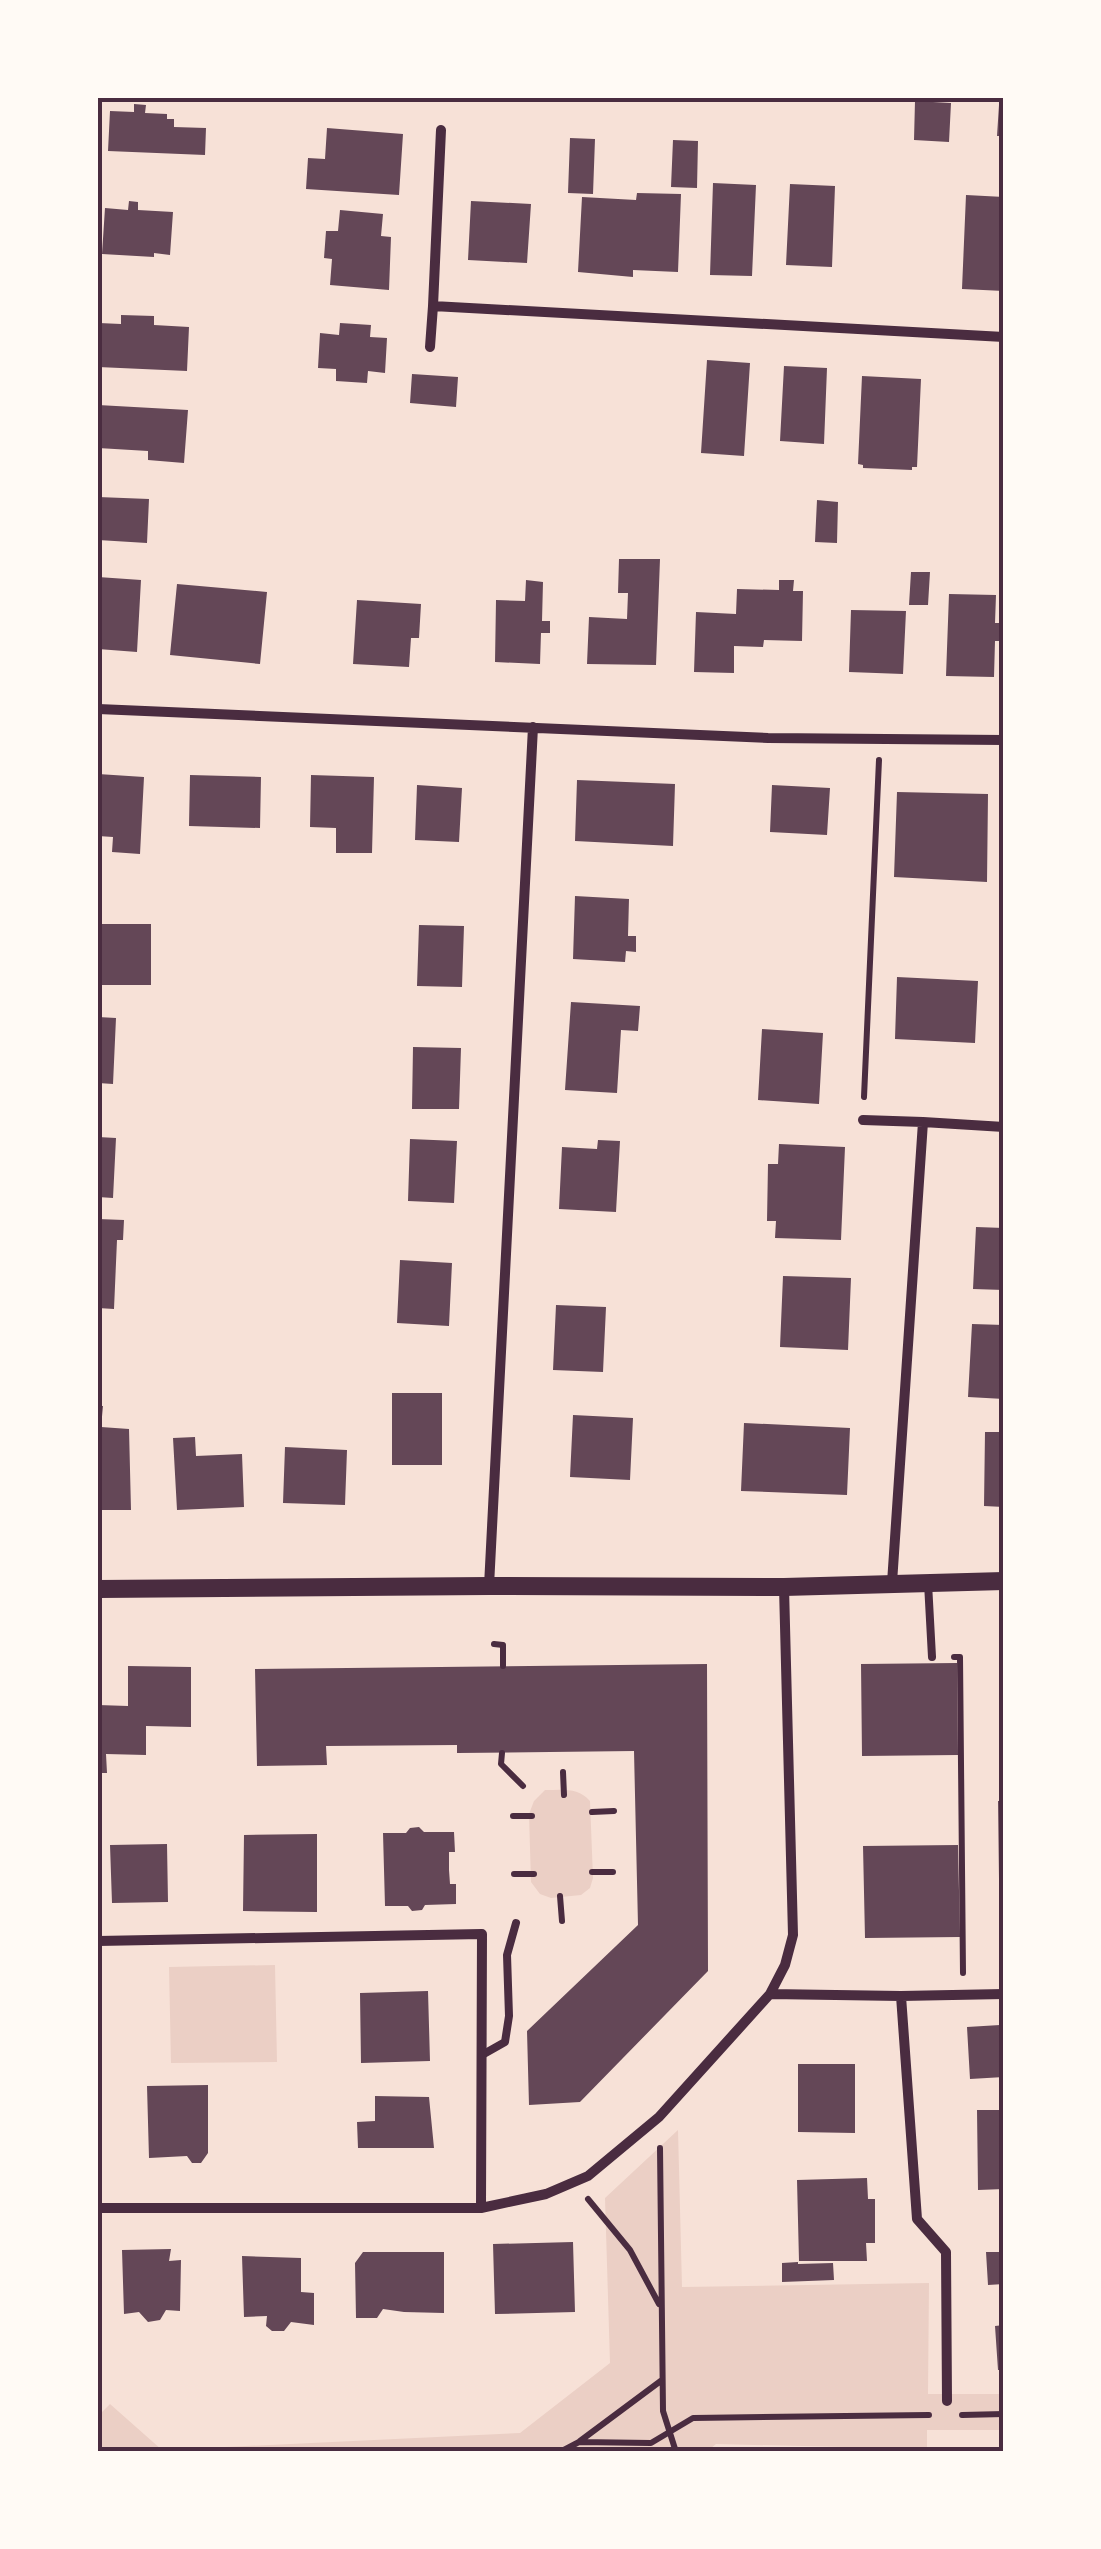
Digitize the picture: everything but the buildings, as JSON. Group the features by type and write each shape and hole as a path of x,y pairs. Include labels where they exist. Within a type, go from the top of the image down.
{"street":[{"path":"430,347 441,130"},
{"path":"433,306 1004,337"},
{"path":"98,710 768,738 1004,740"},
{"path":"489,1586 533,727"},
{"path":"863,1120 1004,1126"},
{"path":"892,1584 923,1122"},
{"path":"98,1590 784,1587 1004,1581"},
{"path":"98,2208 482,2208 546,2194 588,2176 659,2117 770,1994 785,1965 793,1935 784,1587"},
{"path":"98,1941 482,1934 482,2208"},
{"path":"770,1994 1004,1994"},
{"path":"902,1996 917,2219 946,2252 947,2401"}],"lane":[{"path":"928,1583 932,1657"},
{"path":"482,2055 505,2042 509,2016 507,1955 516,1923"}],"path":[{"path":"863,1120 880,738"},
{"path":"494,1644 504,1644 503,1666"},
{"path":"932,1657 960,1657 964,1994"},
{"path":"502,1753 501,1764 523,1786"},
{"path":"564,1772 564,1795"},
{"path":"592,1812 614,1812"},
{"path":"513,1816 532,1816"},
{"path":"592,1872 613,1872"},
{"path":"514,1874 534,1874"},
{"path":"560,1896 562,1922"},
{"path":"659,2117 663,2411 676,2452"},
{"path":"575,2182 630,2250 662,2308"},
{"path":"560,2452 662,2379"},
{"path":"579,2442 651,2443 693,2418 1004,2414"}],"shaded area":[{"path":"545,1790 575,1791 590,1801 593,1878 590,1888 581,1895 551,1898 540,1894 531,1882 529,1814 534,1801"},
{"path":"275,1965 277,2062 171,2063 169,1967"},
{"path":"678,2130 682,2287 929,2283 928,2394 1003,2394 1003,2430 927,2430 927,2449 716,2444 706,2452 98,2452 98,2416 110,2404 162,2450 520,2433 610,2363 605,2198"}]}
